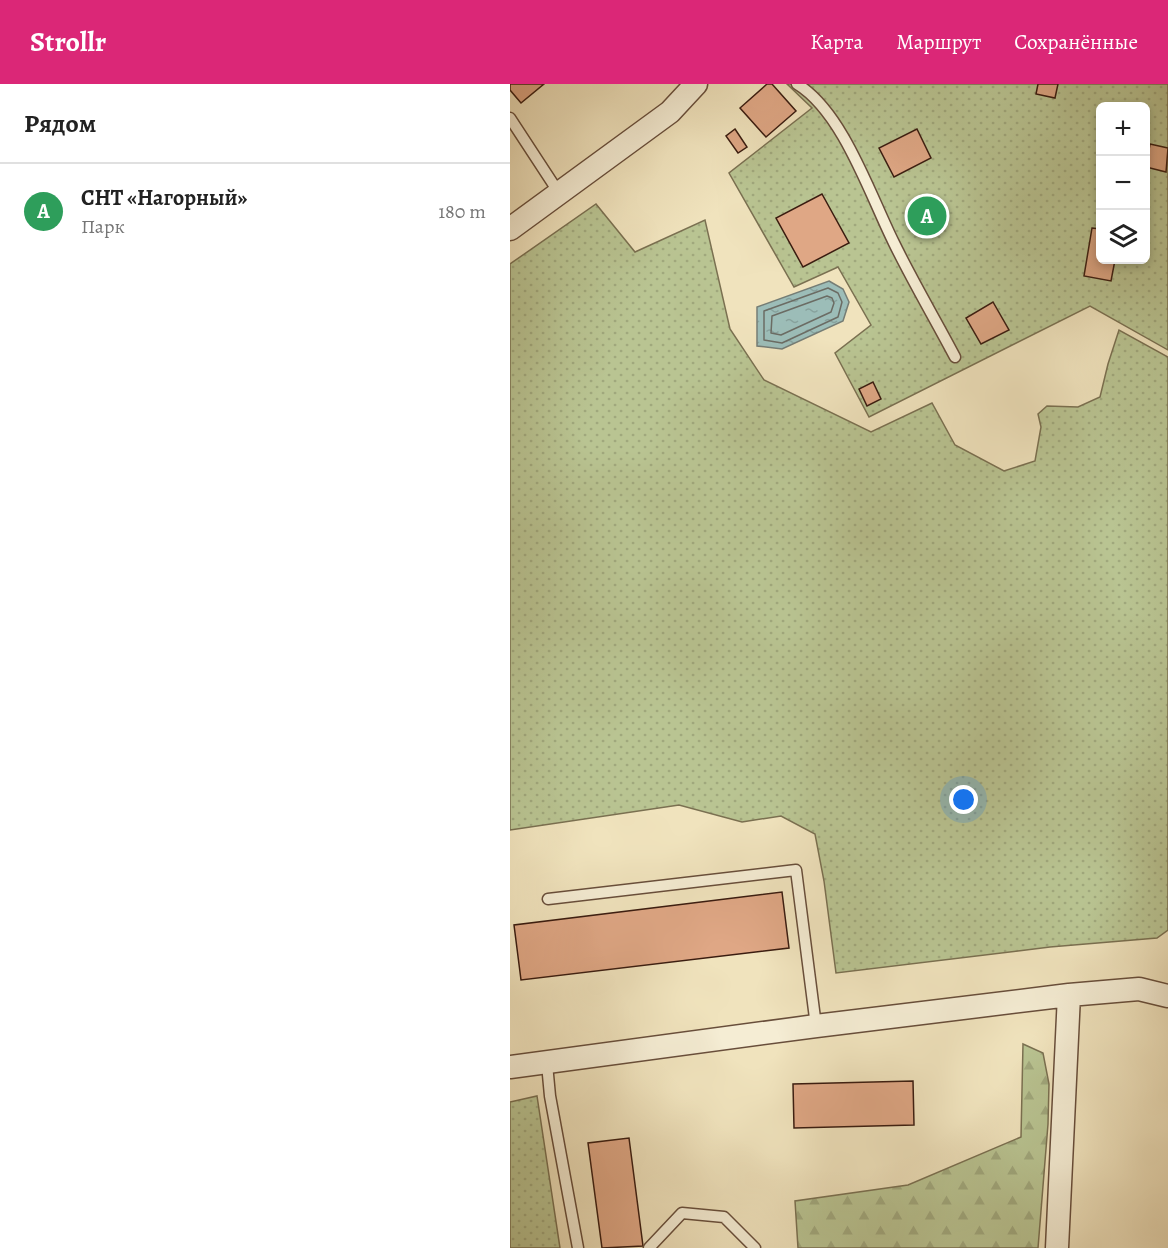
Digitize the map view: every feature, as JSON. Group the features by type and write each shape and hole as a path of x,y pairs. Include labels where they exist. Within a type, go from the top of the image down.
{"street":[{"path":"510,229 670,112 696,84"},
{"path":"510,1068 816,1026 1069,995 1139,989 1168,996"},
{"path":"1057,1248 1069,995"}],"lane":[{"path":"797,84 826,108 843,136 895,245 955,357"},
{"path":"510,118 559,193"},
{"path":"548,899 796,870 816,1026"},
{"path":"547,1064 550,1096 578,1248"},
{"path":"649,1248 682,1213 723,1217 755,1248"}],"green space":[{"path":"787,84 1168,84 1168,350 1090,306 869,417 835,353 871,325 838,267 794,287 729,173 812,108"},
{"path":"596,204 635,252 705,220 730,329 764,380 871,432 932,403 955,445 1004,471 1035,461 1041,427 1038,414 1047,406 1078,407 1100,397 1119,330 1168,357 1168,930 1157,938 1050,947 836,973 824,881 815,834 781,816 742,822 679,805 510,830 510,264"},
{"path":"1023,1044 1043,1053 1049,1084 1038,1248 798,1248 795,1201 908,1185 1021,1137"},
{"path":"537,1096 560,1248 510,1248 510,1102"}],"water":[{"path":"829,281 843,289 849,302 843,321 782,349 757,346 757,307"}],"building":[{"path":"510,84 544,84 521,103 510,90"},
{"path":"767,84 772,84 796,111 766,137 740,108"},
{"path":"1038,84 1058,84 1055,98 1036,94"},
{"path":"735,129 747,147 738,153 726,136"},
{"path":"917,129 931,158 894,177 879,148"},
{"path":"1150,144 1168,148 1166,172 1150,168"},
{"path":"822,194 849,243 803,267 776,218"},
{"path":"1092,228 1096,228 1096,264 1114,264 1111,281 1084,276"},
{"path":"993,302 1009,330 981,344 966,318"},
{"path":"873,382 881,399 867,406 859,389"},
{"path":"782,892 789,948 521,980 514,925"},
{"path":"913,1081 914,1125 794,1128 793,1084"},
{"path":"629,1138 643,1246 602,1248 588,1143"}],"place":[{"name":"СНТ «Нагорный»","path":"927,216"}]}
